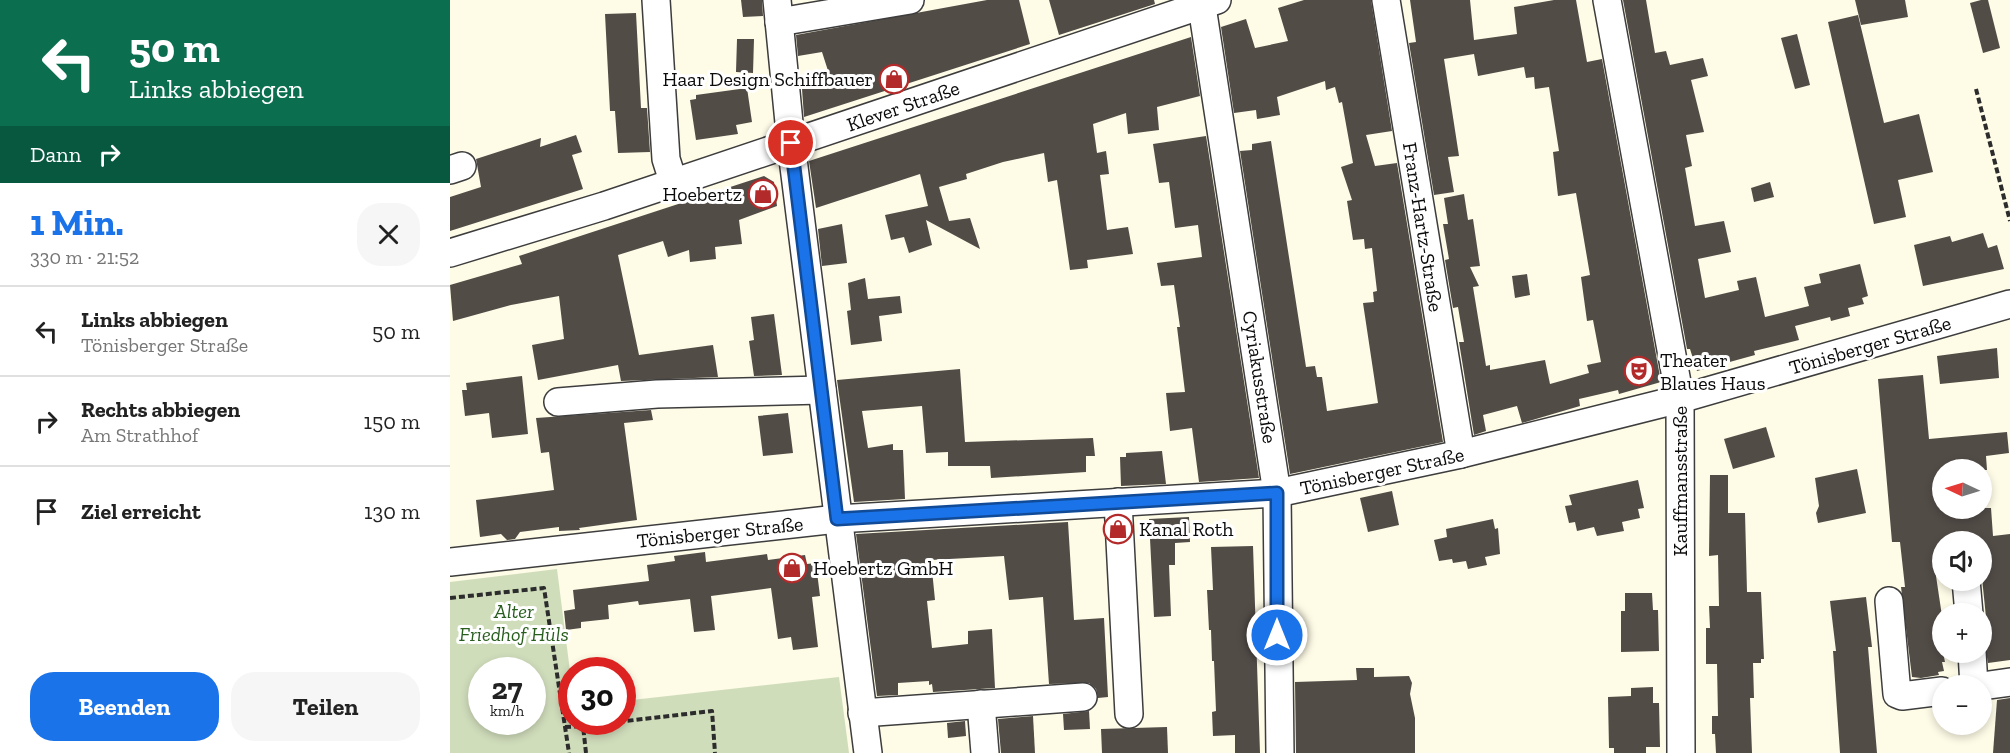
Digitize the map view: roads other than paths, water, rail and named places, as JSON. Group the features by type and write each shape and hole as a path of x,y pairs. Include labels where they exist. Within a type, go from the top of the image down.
{"street":[{"path":"656,0 666,159 673,181"},
{"path":"867,753 791,143 778,11 910,0"},
{"name":"Franz-Hartz-Straße","path":"1386,0 1461,454"},
{"name":"Kauffmansstraße","path":"1607,0 1680,399 1681,753"},
{"name":"Klever Straße","path":"450,253 604,206 1207,2"},
{"name":"Cyriakusstraße","path":"1207,2 1277,493 1280,753"},
{"name":"Tönisberger Straße","path":"450,562 837,519 1277,493 1461,454 1680,399 2010,304"},
{"path":"558,402 657,394 822,390"},
{"path":"1118,502 1129,714"},
{"path":"1889,601 1897,694 1902,696 1932,692"},
{"path":"1992,685 2010,682"},
{"path":"862,713 1083,697"},
{"path":"981,704 985,753"}],"place":[{"name":"Haar Design Schiffbauer","path":"894,79"},
{"name":"Hoebertz","path":"763,194"},
{"name":"Theater Blaues Haus","path":"1639,371"},
{"name":"Kanal Roth","path":"1118,529"},
{"name":"Hoebertz GmbH","path":"792,568"}],"park label":[{"name":"Alter Friedhof Hüls","path":"514,622"}]}
